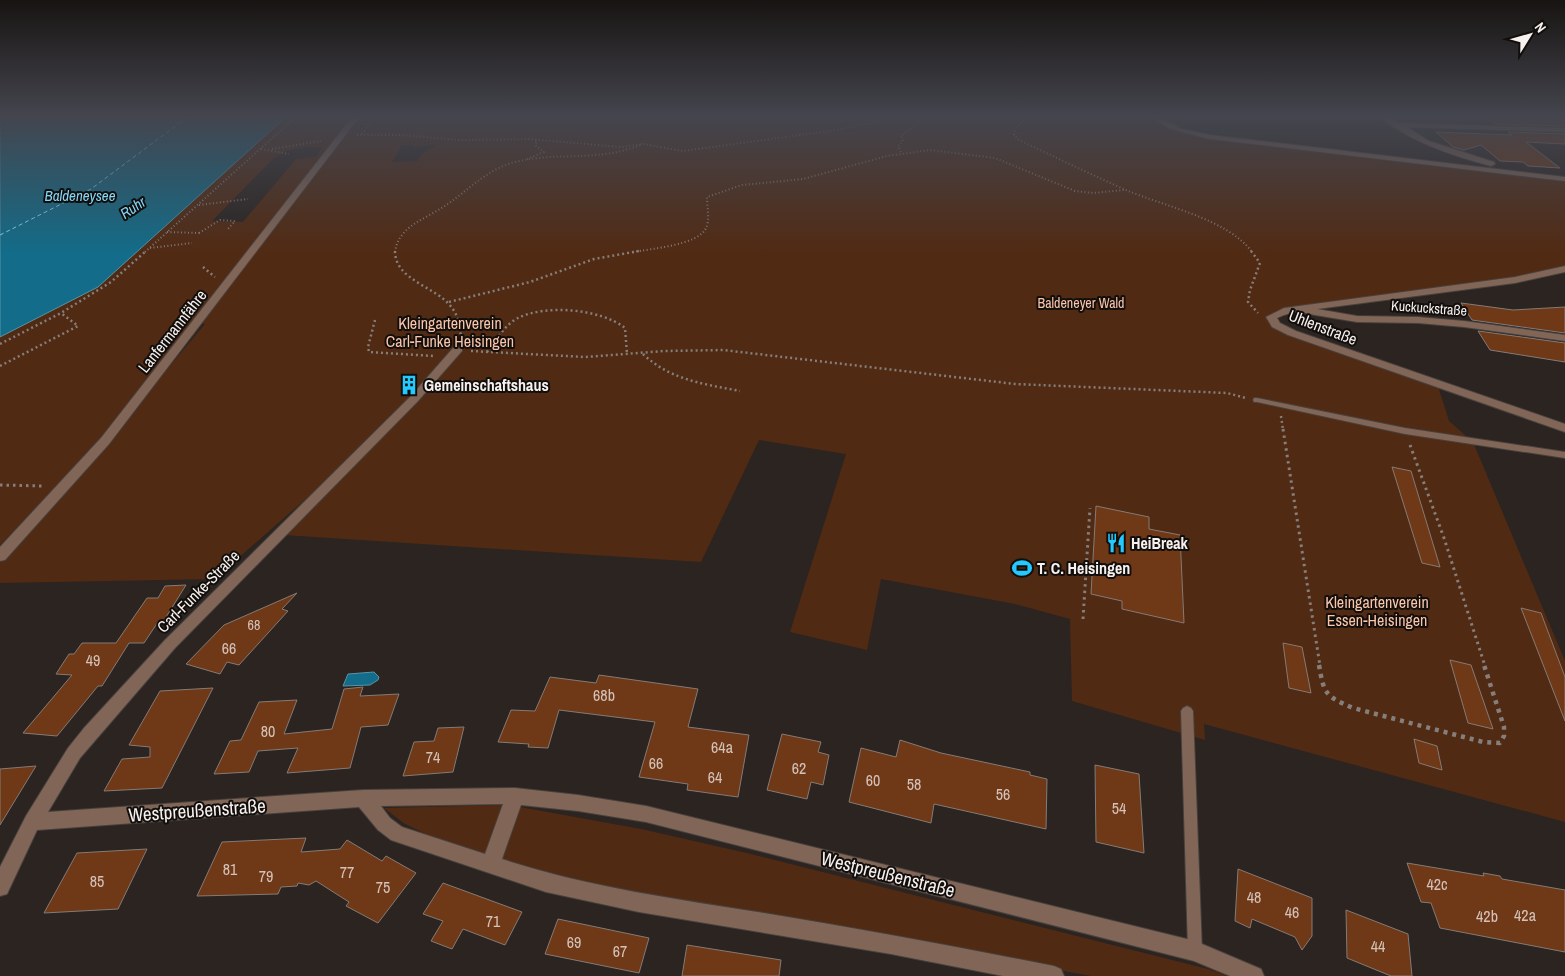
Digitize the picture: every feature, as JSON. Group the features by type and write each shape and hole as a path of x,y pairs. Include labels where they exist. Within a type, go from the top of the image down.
{"street":[{"name":"Lanfermannfähre","path":"0,556 105,441 201,320 321,162"},
{"path":"1413,162 1522,172 1565,179"},
{"path":"1487,162 1522,172"},
{"name":"Uhlenstraße","path":"1565,269 1515,280 1278,312 1271,318 1276,325 1292,333 1565,428"},
{"name":"Kuckuckstraße","path":"1291,310 1357,319 1418,320 1464,324 1565,338"},
{"name":"Carl-Funke-Straße","path":"0,887 32,822 74,753 170,644 456,353"},
{"path":"491,864 515,796"},
{"name":"Westpreußenstraße","path":"32,822 363,798 515,796 578,803 646,814 1195,951 1254,976"},
{"path":"363,798 384,824 397,834 546,883 639,902 891,944 1054,976"}],"lane":[{"path":"1257,400 1405,431 1565,455"},
{"path":"1187,711 1195,951"}],"path":[{"path":"0,344 61,313 111,282 246,162"},
{"path":"456,353 461,334 458,318 449,302 419,283 399,266 395,254 397,242 404,231 442,208 497,168 520,162"},
{"path":"449,302 530,282 594,259 694,239 703,233 707,226 707,197 718,191 803,179 866,162"},
{"path":"1006,162 1076,191 1106,192 1124,190"},
{"path":"1064,162 1124,190 1215,226 1248,246 1260,263 1258,276 1248,293 1248,303 1257,312 1271,318"},
{"path":"198,205 248,199"},
{"path":"167,232 200,233 215,221 230,219 235,221 228,229"},
{"path":"149,248 192,243"},
{"path":"487,352 511,324 518,319 532,313 558,311 587,313 618,321 625,328 627,354"},
{"path":"0,366 78,326 61,313"},
{"path":"375,320 368,347 369,352 487,352 556,357 723,350 1015,384 1227,393 1257,400"},
{"path":"642,353 652,364 677,378 740,391"},
{"path":"1279,405 1324,688 1334,700 1354,708 1483,742 1500,743 1504,736 1504,727 1444,538 1405,431"},
{"path":"0,485 62,488"},
{"path":"1083,619 1090,508"}],"green space":[{"path":"236,162 270,162 212,221 243,222 294,162 1395,162 1565,180 1565,267 1533,275 1282,310 1271,314 1268,320 1273,325 1438,386 1449,421 1473,442 1565,661 1565,822 1204,724 1205,740 1072,701 1070,619 1015,604 881,579 867,650 790,632 846,454 759,440 701,562 284,535 362,450 214,579 0,583 0,559 107,441 205,324 195,322 100,442 0,545 0,337 98,286"},
{"path":"509,805 641,829 751,854 1208,969 1227,976 1091,976 560,877 507,862 428,835 405,824 384,808"}],"water":[{"name":"Baldeneysee","path":"0,162 237,162 98,287 0,337"},
{"path":"374,672 379,677 378,680 370,685 343,686 348,674"}],"building":[{"path":"1513,162 1552,162 1560,168 1528,166 1523,162"},
{"path":"1461,303 1513,310 1565,307 1565,333 1472,320"},
{"path":"1478,331 1565,343 1565,362 1490,350"},
{"path":"1392,467 1411,471 1440,567 1422,563"},
{"path":"1096,506 1149,517 1149,529 1180,535 1184,623 1122,609 1122,601 1091,594"},
{"path":"186,585 163,622 158,622 144,643 129,643 102,686 98,686 57,736 23,733 72,675 56,674 69,654 74,654 82,643 116,643 147,598 158,598 165,586"},
{"path":"297,593 282,609 288,611 239,665 227,662 220,674 186,664 224,625"},
{"path":"1521,608 1541,613 1565,677 1565,721"},
{"path":"1283,643 1302,647 1311,693 1289,688"},
{"path":"1450,660 1471,665 1493,729 1468,723"},
{"path":"599,675 698,689 688,727 749,735 738,797 687,790 688,784 639,777 655,722 559,710 548,748 528,747 529,744 498,742 511,710 535,711 550,677 596,683"},
{"path":"363,687 360,696 399,694 388,725 361,727 350,768 287,773 298,748 258,751 249,772 214,774 230,741 241,740 259,702 297,700 284,734 332,729 344,689"},
{"path":"213,688 162,788 104,791 122,759 150,757 150,747 129,745 160,691"},
{"path":"464,727 453,772 403,776 414,742 434,741 438,728"},
{"path":"782,734 821,742 818,752 829,755 823,785 811,782 807,799 767,790"},
{"path":"1414,739 1437,746 1442,770 1419,763"},
{"path":"900,740 941,753 1030,772 1030,775 1047,779 1046,829 934,804 931,823 849,802 861,748 896,757"},
{"path":"1095,765 1139,774 1144,853 1096,842"},
{"path":"36,766 0,825 0,769"},
{"path":"306,838 301,852 340,849 347,840 382,861 386,856 416,873 378,923 346,906 349,902 316,881 309,885 298,883 297,886 281,887 278,894 197,896 222,842"},
{"path":"147,849 118,909 44,913 77,853"},
{"path":"1407,863 1484,876 1483,873 1500,876 1502,879 1565,890 1565,952 1440,928 1431,903 1421,902"},
{"path":"1238,869 1312,898 1312,936 1302,950 1295,937 1252,919 1250,928 1235,921"},
{"path":"443,883 522,912 505,945 463,929 452,949 431,941 443,921 423,914"},
{"path":"1346,910 1408,934 1412,976 1391,976 1347,958"},
{"path":"558,919 649,938 639,973 545,954"},
{"path":"687,945 781,960 779,976 682,976"}],"ferry route":[{"path":"0,235 91,189 128,162"}],"place":[{"name":"Gemeinschaftshaus","path":"409,385"},
{"name":"HeiBreak","path":"1116,543"},
{"name":"T. C. Heisingen","path":"1022,568"}],"water label":[{"name":"Ruhr","path":"133,208"}],"park label":[{"name":"Baldeneyer Wald","path":"1081,303"},
{"name":"Kleingartenverein Carl-Funke Heisingen","path":"450,332"},
{"name":"Kleingartenverein Essen-Heisingen","path":"1377,611"}]}
